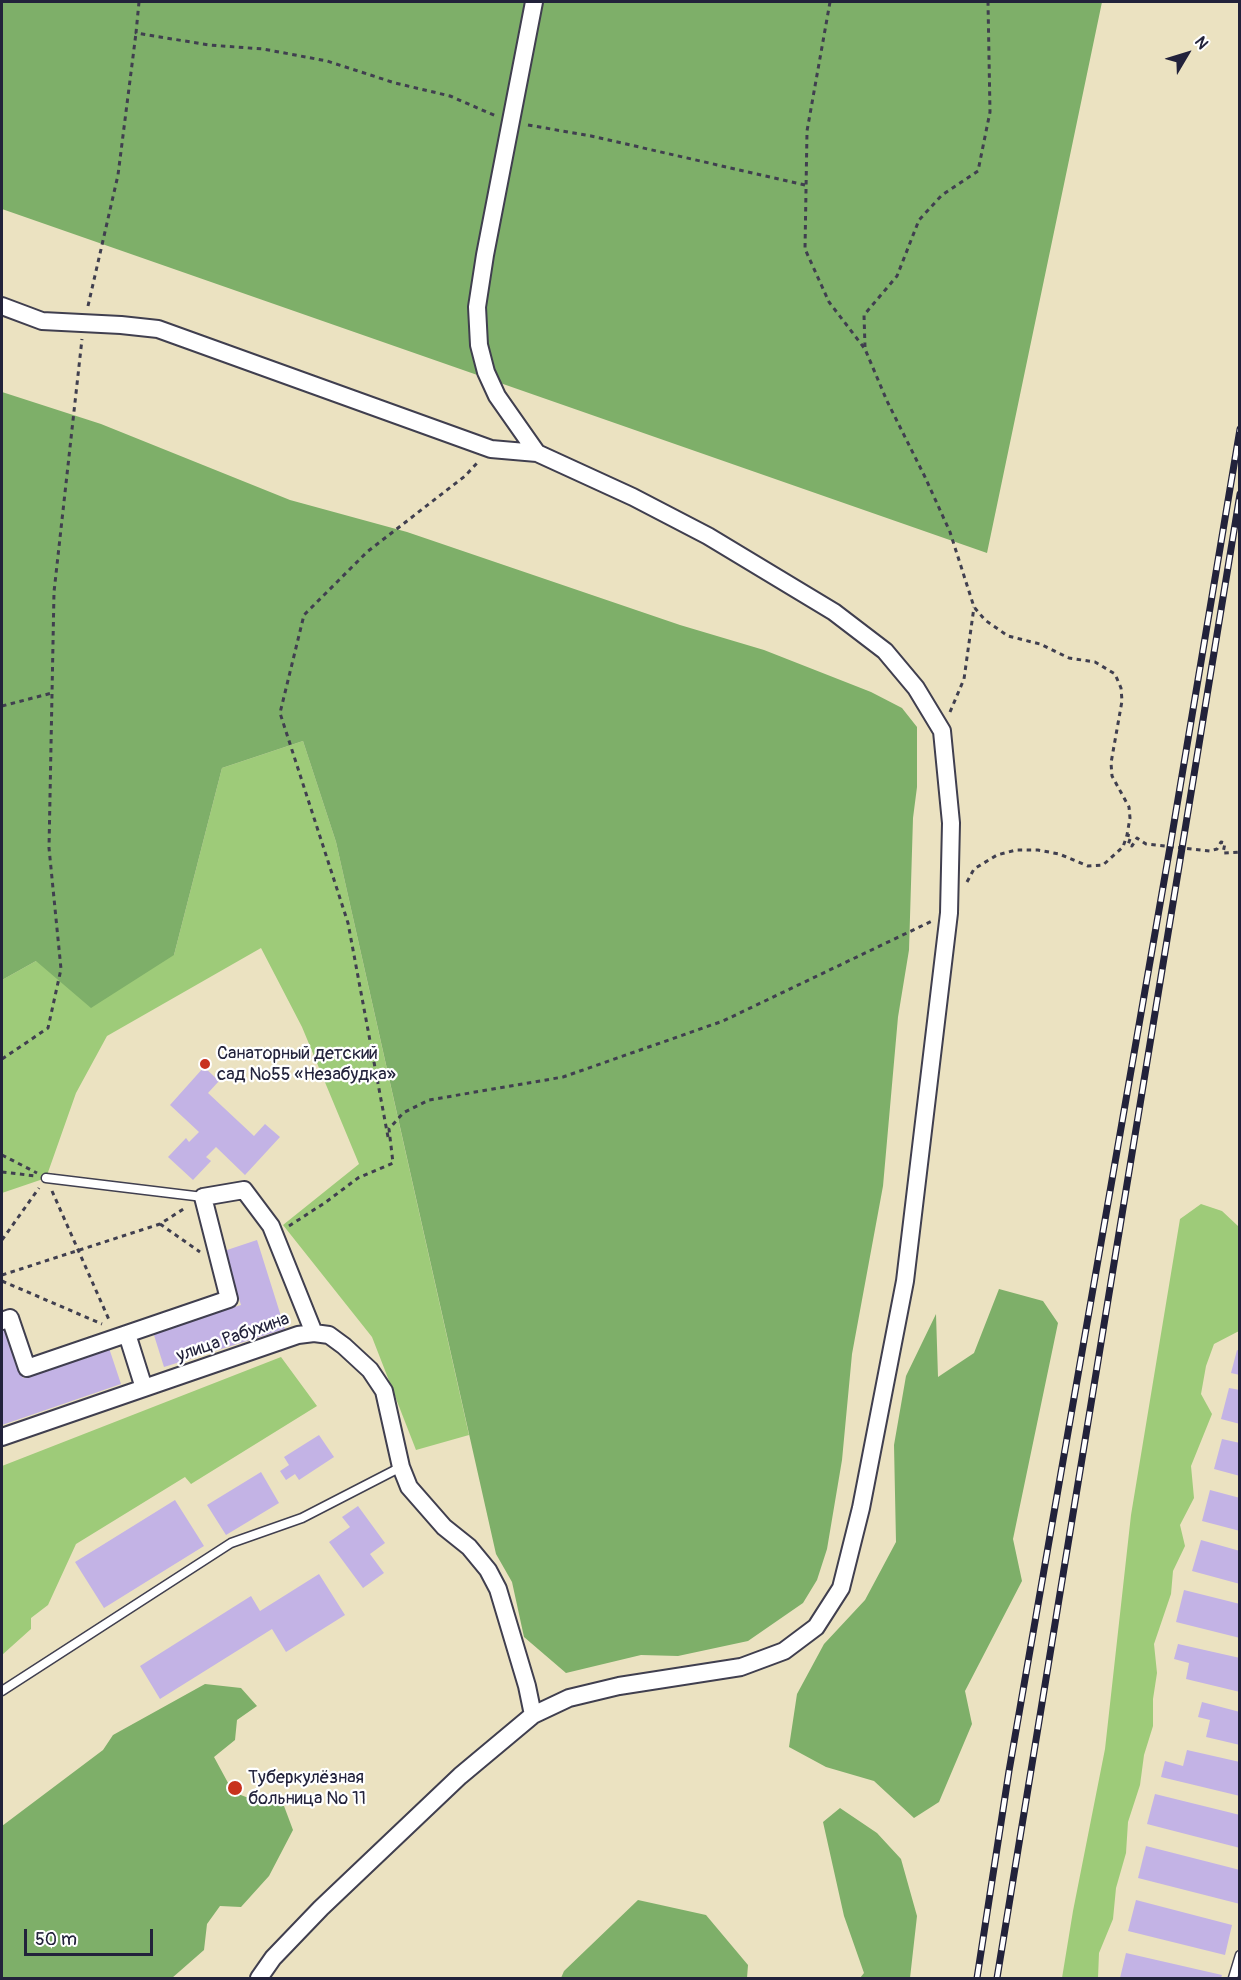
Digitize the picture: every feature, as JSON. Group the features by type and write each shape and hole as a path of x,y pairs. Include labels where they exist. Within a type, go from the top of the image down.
{"street":[{"path":"534,2 477,307 479,345 486,372 497,396 537,453"},
{"path":"2,306 42,321 158,329 491,449 537,453 633,497 708,536 834,612 885,651 916,688 942,731 951,823 949,913 904,1281 861,1508 841,1588 816,1627 784,1651 741,1667 619,1686 568,1698 533,1715 460,1776 321,1908 273,1958 259,1978"},
{"path":"2,1321 10,1318 27,1368 229,1299 203,1197 244,1190 274,1233 314,1333"},
{"name":"улица Рабухина","path":"2,1437 298,1335 314,1333 329,1335 370,1370 384,1391 401,1467 409,1487 444,1527 469,1547 488,1570 498,1588 527,1686 533,1715"},
{"path":"127,1334 144,1388"}],"lane":[{"path":"46,1178 203,1197"},
{"path":"2,1691 231,1543 302,1518 401,1467"},
{"path":"1233,1978 1239,1954"}],"path":[{"path":"2,1059 48,1028 61,969 49,848 54,592 84,324 118,175 139,2"},
{"path":"830,2 807,130 805,249 829,302 865,348 886,401 950,532 974,607 985,621 1008,636 1040,644 1069,658 1095,662 1115,674 1121,688 1122,701 1111,763 1112,776 1129,807 1130,818 1123,847 1103,865 1088,866 1059,854 1038,850 1016,850 997,855 974,870 964,887"},
{"path":"865,348 864,315 897,276 919,220 942,195 978,171 990,112 988,2"},
{"path":"136,33 209,45 263,49 327,61 395,83 450,96 510,122 591,136 806,185"},
{"path":"393,1163 348,923 280,713 304,615 367,552 465,476 491,449"},
{"path":"942,731 964,679 974,607"},
{"path":"2,706 52,693"},
{"path":"1127,835 1131,836 1128,845 1132,846 1137,837 1146,844 1210,851 1218,849 1221,842 1225,843 1223,854 1239,852"},
{"path":"393,1163 389,1129 403,1113 429,1100 563,1077 723,1021 949,913"},
{"path":"2,1155 46,1178 113,1328 2,1281"},
{"path":"274,1233 299,1220 358,1178 393,1163"},
{"path":"2,1172 46,1178"},
{"path":"2,1240 46,1178"},
{"path":"2,1275 160,1224 203,1197"},
{"path":"160,1224 221,1265"}],"green space":[{"path":"2,2 1102,2 987,553 2,209"},
{"path":"2,392 101,424 290,500 407,532 680,625 764,650 871,692 902,708 917,727 917,787 913,818 909,950 898,1017 883,1186 852,1354 842,1460 827,1549 817,1580 803,1603 748,1641 678,1656 641,1655 566,1673 524,1637 512,1582 496,1554 336,842 303,741 222,768 174,955 91,1008 36,961 2,980"},
{"path":"303,741 336,842 469,1435 416,1450 372,1337 283,1225 359,1164 302,1027 261,948 107,1036 76,1093 46,1178 2,1193 2,980 36,961 174,955 222,768"},
{"path":"1201,1204 1222,1211 1238,1226 1239,1331 1214,1344 1206,1366 1201,1394 1212,1414 1191,1466 1194,1498 1180,1525 1185,1546 1173,1571 1171,1594 1154,1644 1157,1673 1153,1699 1153,1726 1144,1755 1140,1785 1128,1822 1126,1853 1116,1888 1113,1919 1099,1953 1098,1978 1062,1978 1105,1749 1131,1515 1180,1219"},
{"path":"999,1289 1043,1301 1058,1323 1013,1539 1022,1581 965,1691 972,1724 939,1802 914,1818 874,1781 826,1767 789,1747 797,1694 824,1644 865,1600 896,1542 894,1445 906,1376 936,1314 938,1377 974,1353"},
{"path":"281,1357 317,1406 191,1484 185,1477 76,1544 48,1605 31,1618 31,1629 2,1655 2,1466"},
{"path":"205,1684 241,1688 257,1706 237,1720 235,1740 214,1757 233,1792 259,1802 284,1806 293,1830 269,1876 241,1907 220,1906 207,1924 204,1950 172,1978 2,1978 2,1826 103,1750 113,1735"},
{"path":"840,1808 877,1833 901,1859 917,1916 910,1978 860,1978 864,1973 844,1916 823,1822"},
{"path":"638,1900 706,1915 748,1965 747,1978 561,1978 564,1971"}],"building":[{"path":"204,1067 219,1081 208,1093 254,1136 265,1124 280,1137 245,1175 216,1147 206,1157 211,1161 193,1180 168,1157 186,1138 189,1142 199,1132 170,1105"},
{"path":"257,1240 285,1329 164,1367 153,1332 241,1305 224,1251"},
{"path":"5,1326 23,1378 109,1348 121,1384 2,1425 2,1327"},
{"path":"1237,1350 1240,1351 1240,1375 1231,1373"},
{"path":"1229,1388 1240,1390 1240,1424 1221,1419"},
{"path":"319,1435 334,1457 299,1480 295,1474 286,1480 280,1471 289,1465 284,1457"},
{"path":"1222,1439 1240,1443 1240,1476 1214,1469"},
{"path":"261,1472 279,1503 226,1535 207,1505"},
{"path":"1210,1490 1240,1498 1240,1531 1202,1521"},
{"path":"175,1500 204,1546 104,1608 75,1562"},
{"path":"358,1506 385,1543 370,1554 384,1573 363,1588 329,1542 350,1527 342,1517"},
{"path":"1201,1540 1240,1551 1240,1584 1192,1571"},
{"path":"319,1574 345,1615 286,1652 272,1629 160,1699 140,1666 251,1596 260,1611"},
{"path":"1184,1590 1240,1604 1240,1638 1176,1622"},
{"path":"1178,1644 1240,1658 1240,1692 1186,1679 1189,1663 1174,1659"},
{"path":"1202,1702 1240,1712 1240,1745 1206,1737 1210,1720 1198,1717"},
{"path":"1187,1750 1240,1762 1240,1796 1161,1777 1165,1761 1183,1766"},
{"path":"1155,1794 1240,1815 1240,1848 1147,1824"},
{"path":"1146,1846 1240,1870 1240,1904 1138,1878"},
{"path":"1136,1900 1232,1925 1225,1955 1128,1931"},
{"path":"1126,1953 1222,1975 1221,1978 1120,1978"}],"railway":[{"path":"977,1978 1009,1771 1170,847 1240,429"},
{"path":"997,1978 1240,494"}],"place":[{"name":"Санаторный детский сад №55 «Незабудка»","path":"205,1064"},
{"name":"Туберкулёзная больница № 11","path":"235,1788"}]}
